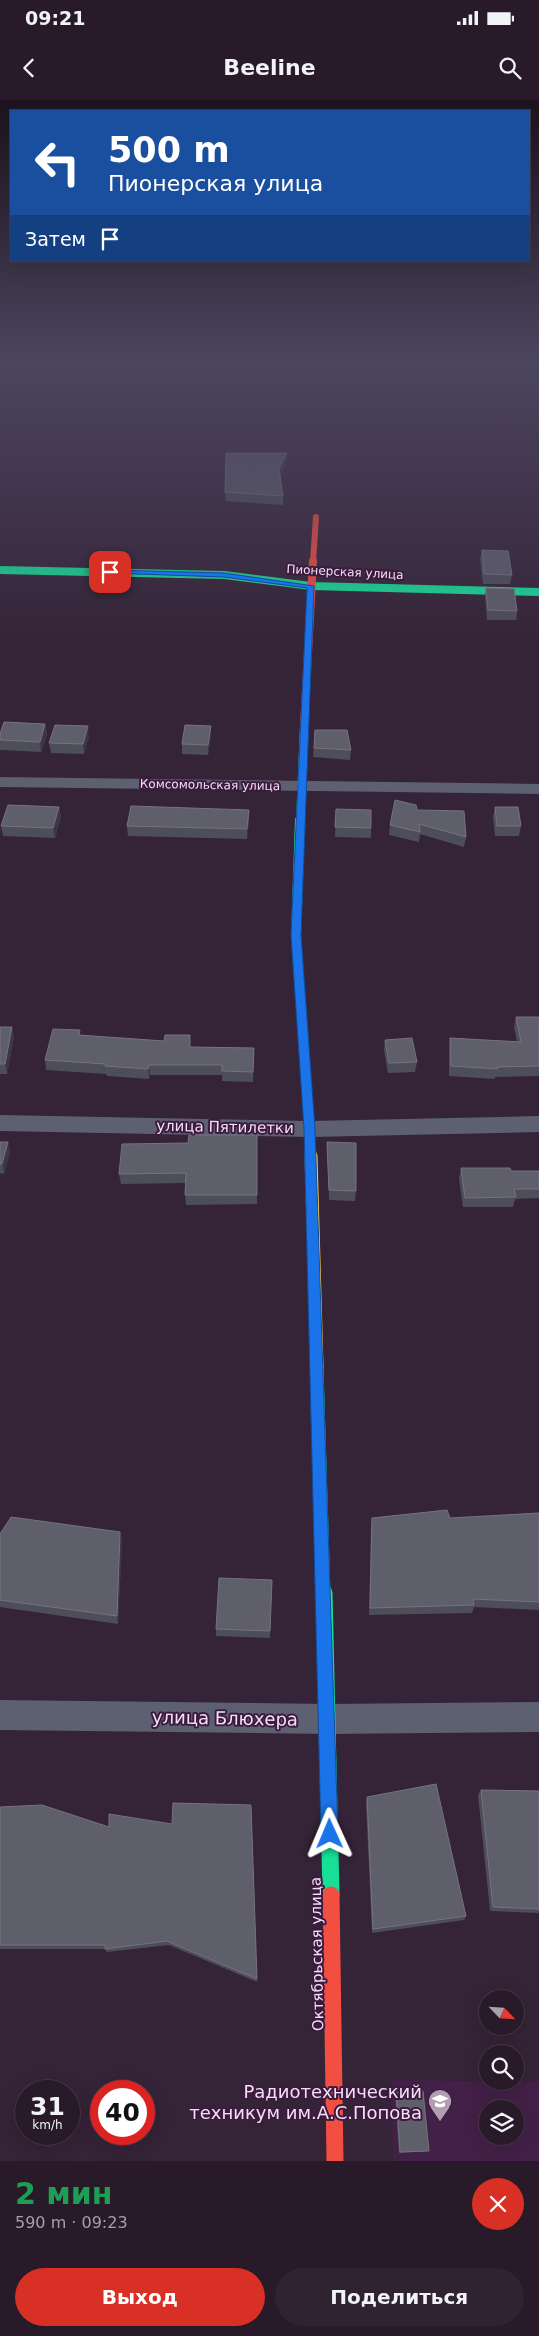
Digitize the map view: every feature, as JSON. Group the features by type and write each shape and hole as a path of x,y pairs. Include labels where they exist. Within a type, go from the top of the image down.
{"street":[{"name":"Октябрьская улица","path":"316,517 300,786 296,935 310,1129 328,1718 335,2161"},
{"name":"Пионерская улица","path":"0,570 224,575 311,586 539,592"},
{"name":"Комсомольская улица","path":"0,782 539,789"},
{"name":"улица Пятилетки","path":"0,1122 310,1129 539,1124"},
{"name":"улица Блюхера","path":"0,1715 328,1718 539,1717"}],"shaded area":[{"name":"Радиотехнический техникум им.А.С.Попова","path":"391,2080 479,2081 479,2090 524,2090 524,2082 539,2082 539,2161 393,2161"}],"building":[{"path":"226,458 284,458 279,469 283,496 225,492"},
{"path":"482,550 508,551 512,575 484,574"},
{"path":"486,588 514,589 517,611 488,610"},
{"path":"4,722 45,724 40,742 0,740"},
{"path":"55,725 88,726 83,744 49,743"},
{"path":"185,725 211,726 208,745 182,744"},
{"path":"315,730 347,730 351,750 314,748"},
{"path":"395,800 416,805 417,810 464,811 466,837 419,824 420,832 390,825"},
{"path":"8,805 59,807 53,828 1,826"},
{"path":"131,806 249,810 247,829 127,826"},
{"path":"495,807 518,807 521,826 497,826"},
{"path":"336,809 371,810 371,828 335,827"},
{"path":"516,1017 539,1017 539,1066 497,1067 497,1069 451,1066 450,1038 521,1042"},
{"path":"0,1027 12,1027 5,1064 0,1064"},
{"path":"53,1029 80,1030 79,1035 164,1041 165,1035 190,1035 190,1047 254,1048 253,1072 222,1071 222,1065 149,1065 148,1069 45,1060"},
{"path":"412,1038 417,1062 389,1063 385,1040"},
{"path":"189,1135 257,1135 257,1195 185,1195 186,1173 119,1174 122,1144 188,1143"},
{"path":"0,1142 8,1142 2,1164 0,1164"},
{"path":"327,1142 356,1143 356,1191 329,1190"},
{"path":"461,1168 510,1168 511,1171 539,1171 539,1189 514,1189 516,1197 465,1198"},
{"path":"447,1510 450,1518 539,1513 539,1602 473,1599 474,1605 370,1608 372,1518"},
{"path":"11,1517 120,1532 117,1616 0,1600 0,1534"},
{"path":"219,1578 272,1580 270,1631 216,1629"},
{"path":"436,1784 466,1916 373,1929 367,1797"},
{"path":"481,1790 539,1791 539,1909 493,1907"},
{"path":"173,1803 251,1805 257,1979 167,1941 105,1949 105,1945 0,1945 0,1807 42,1805 109,1827 109,1814 172,1824"},
{"path":"423,2091 429,2151 400,2152 396,2092"}],"traffic: fast":[{"path":"0,570 224,575 311,586 539,592"},
{"path":"304,726 296,935 306,1077"},
{"path":"317,1367 328,1719 331,1895"}],"traffic: slow":[{"path":"306,1077 310,1129 317,1367"}],"traffic: jam":[{"path":"304,726 316,517"},
{"path":"331,1895 335,2161"}],"place":[{"name":"Радиотехнический техникум им.А.С.Попова","path":"440,2122"}],"route":[{"path":"110,572 224,575 311,586 300,786 296,935 310,1129 330,1834"}]}
